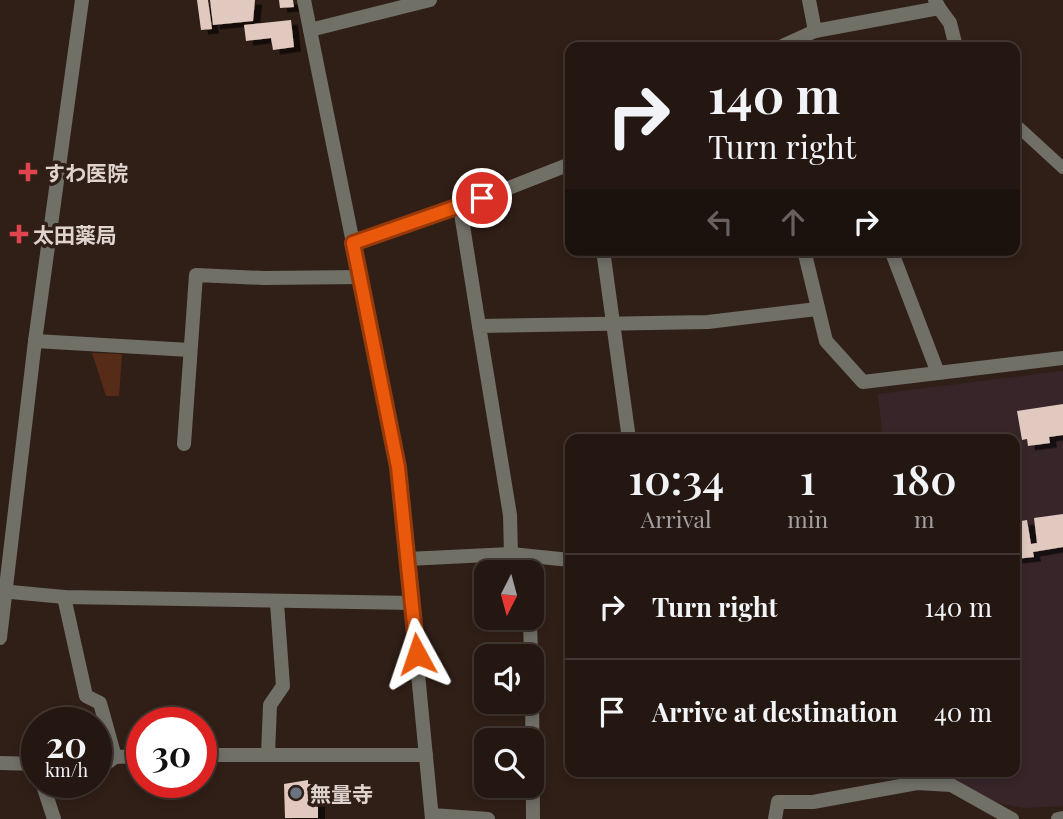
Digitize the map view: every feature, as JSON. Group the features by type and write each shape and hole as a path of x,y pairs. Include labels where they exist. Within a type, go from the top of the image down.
{"street":[{"path":"0,638 3,592 35,341 82,0"},
{"path":"304,0 398,467 432,817 488,819"},
{"path":"310,30 430,0"},
{"path":"809,0 815,31"},
{"path":"791,42 815,31 937,4 950,23 955,42"},
{"path":"353,243 565,166"},
{"path":"460,206 510,515 510,554"},
{"path":"604,256 628,434"},
{"path":"805,256 826,341 863,382 1063,358"},
{"path":"893,256 938,373"},
{"path":"184,444 196,275 264,278 360,277"},
{"path":"479,326 709,322 817,309"},
{"path":"35,341 190,350"},
{"path":"407,559 510,554 565,560"},
{"path":"3,592 64,597 277,603 412,603"},
{"path":"64,597 86,696 100,703 115,757"},
{"path":"268,754 270,705 283,686 277,603"},
{"path":"532,714 533,819"},
{"path":"217,755 426,755"},
{"path":"112,759 126,757"},
{"path":"0,762 21,764"},
{"path":"775,819 778,802 813,802 917,783 951,785 1012,819"},
{"path":"47,798 54,819"}],"lane":[{"path":"1020,129 1063,168"}],"shaded area":[{"path":"92,353 122,354 119,396 106,396"},
{"path":"1063,371 1063,806 1024,808 993,802 942,777 1020,777 1020,434 882,434 878,394"}],"building":[{"path":"197,0 208,0 212,29 201,30"},
{"path":"210,0 255,0 253,21 213,25"},
{"path":"279,0 293,0 294,7 280,8"},
{"path":"291,20 294,47 273,50 271,38 246,41 244,25"},
{"path":"1063,404 1063,435 1049,437 1050,443 1028,446 1027,439 1022,440 1017,411"},
{"path":"1063,514 1063,547 1033,552 1034,557 1020,558 1020,521 1027,520 1031,544 1037,543 1034,518"},
{"path":"308,780 308,784 318,784 318,818 285,818 284,784"}],"place":[{"name":"すわ医院","path":"28,172"},
{"name":"太田薬局","path":"19,234"},
{"name":"無量寺","path":"296,793"}],"route":[{"path":"417,654 398,467 353,243 482,198"}]}
